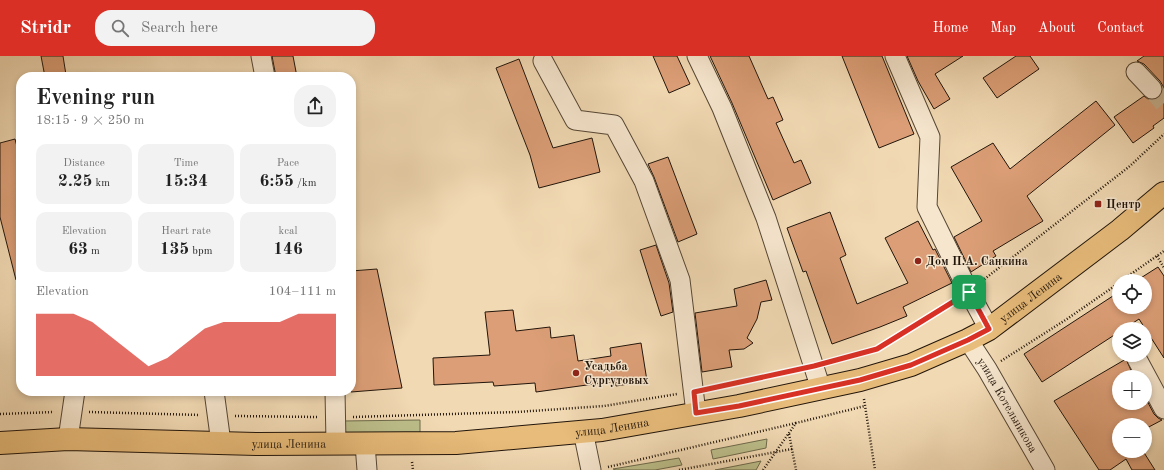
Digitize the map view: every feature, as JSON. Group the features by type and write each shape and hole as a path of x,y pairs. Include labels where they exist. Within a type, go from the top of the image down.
{"main road":[{"name":"улица Ленина","path":"0,443 68,439 258,444 456,443 602,430 860,380 911,365 989,329 1120,230 1164,193"}],"street":[{"path":"261,56 264,72"},
{"path":"697,56 722,108 766,218 821,388"},
{"path":"895,56 930,137 927,207 989,329"},
{"path":"543,61 575,120 614,125 644,181 680,280 696,413"},
{"path":"1136,72 1152,89"},
{"name":"улица Котельникова","path":"968,340 987,369 1045,470"},
{"path":"1139,362 1164,409"},
{"path":"68,439 74,396"},
{"path":"215,396 221,443"},
{"path":"335,396 336,443"},
{"path":"583,431 597,469"},
{"path":"365,444 367,470"}],"path":[{"path":"0,414 72,412 335,418 517,412 604,406 694,392 814,366 877,349 969,292 1130,166 1164,134"},
{"path":"1131,274 1164,251"},
{"path":"1157,256 1164,268"},
{"path":"987,369 1067,319 1112,288"},
{"path":"860,380 874,470"},
{"path":"597,469 865,406"},
{"path":"763,470 796,423"},
{"path":"789,434 796,470"},
{"path":"679,470 792,449"}],"green space":[{"path":"420,420 420,436 347,436 342,421"},
{"path":"767,439 766,448 713,459 711,450"},
{"path":"679,458 682,465 655,470 613,469"},
{"path":"761,461 756,470 715,470"}],"building":[{"path":"41,56 63,56 66,72 44,72"},
{"path":"272,56 293,56 296,72 275,72"},
{"path":"653,56 677,56 690,84 669,93"},
{"path":"710,56 749,56 768,99 773,97 783,120 776,123 794,163 801,160 811,183 773,200 732,103"},
{"path":"842,56 882,56 914,134 879,148"},
{"path":"907,56 963,56 935,74 950,99 934,109 918,81"},
{"path":"1016,56 1030,56 1039,69 997,98 983,78"},
{"path":"1144,56 1164,56 1164,118 1153,126 1154,128 1133,143 1114,117 1144,96 1148,99 1154,100 1160,97 1163,92 1163,86 1160,81 1144,64 1137,61"},
{"path":"519,59 553,148 592,138 600,172 539,188 530,155 496,68"},
{"path":"1096,101 1115,125 1027,196 1043,221 993,251 996,256 971,272 954,237 982,221 951,167 993,143 1010,169"},
{"path":"15,139 16,143 16,280 0,217 0,143"},
{"path":"668,157 697,234 678,242 648,164"},
{"path":"830,212 846,255 840,258 857,304 908,283 885,238 918,221 933,250 935,249 952,283 903,307 907,316 832,344 806,271 803,272 787,228"},
{"path":"656,245 669,283 673,312 661,316 640,250"},
{"path":"1158,267 1164,276 1164,358 1152,339 1152,322 1141,322 1139,319 1134,322 1112,322 1112,337 1042,382 1024,354 1112,297 1112,314 1152,314 1152,274 1147,274"},
{"path":"377,269 402,388 356,392 356,271"},
{"path":"766,280 772,300 761,302 757,319 747,338 753,343 744,349 729,350 732,367 702,372 695,313 737,306 734,289"},
{"path":"513,310 516,331 550,327 551,338 574,335 578,361 611,356 610,348 641,343 647,381 616,386 616,381 536,392 535,383 494,386 493,382 434,385 433,358 490,355 485,312"},
{"path":"1121,362 1127,362 1131,370 1112,370 1112,410 1152,410 1158,418 1162,420 1152,425 1152,418 1112,418 1112,458 1147,458 1155,470 1132,470 1126,459 1110,470 1099,470 1054,401"}],"tunnel":[{"path":"1152,89 1164,103"}],"place":[{"name":"Центр","path":"1098,204"},
{"name":"Дом П.А. Санкина","path":"918,261"},
{"name":"Усадьба Сургутовых","path":"576,373"}],"route":[{"path":"969,292 989,329 968,340 911,365 860,380 739,406 696,413 694,392 814,366 877,349 969,292"}]}
